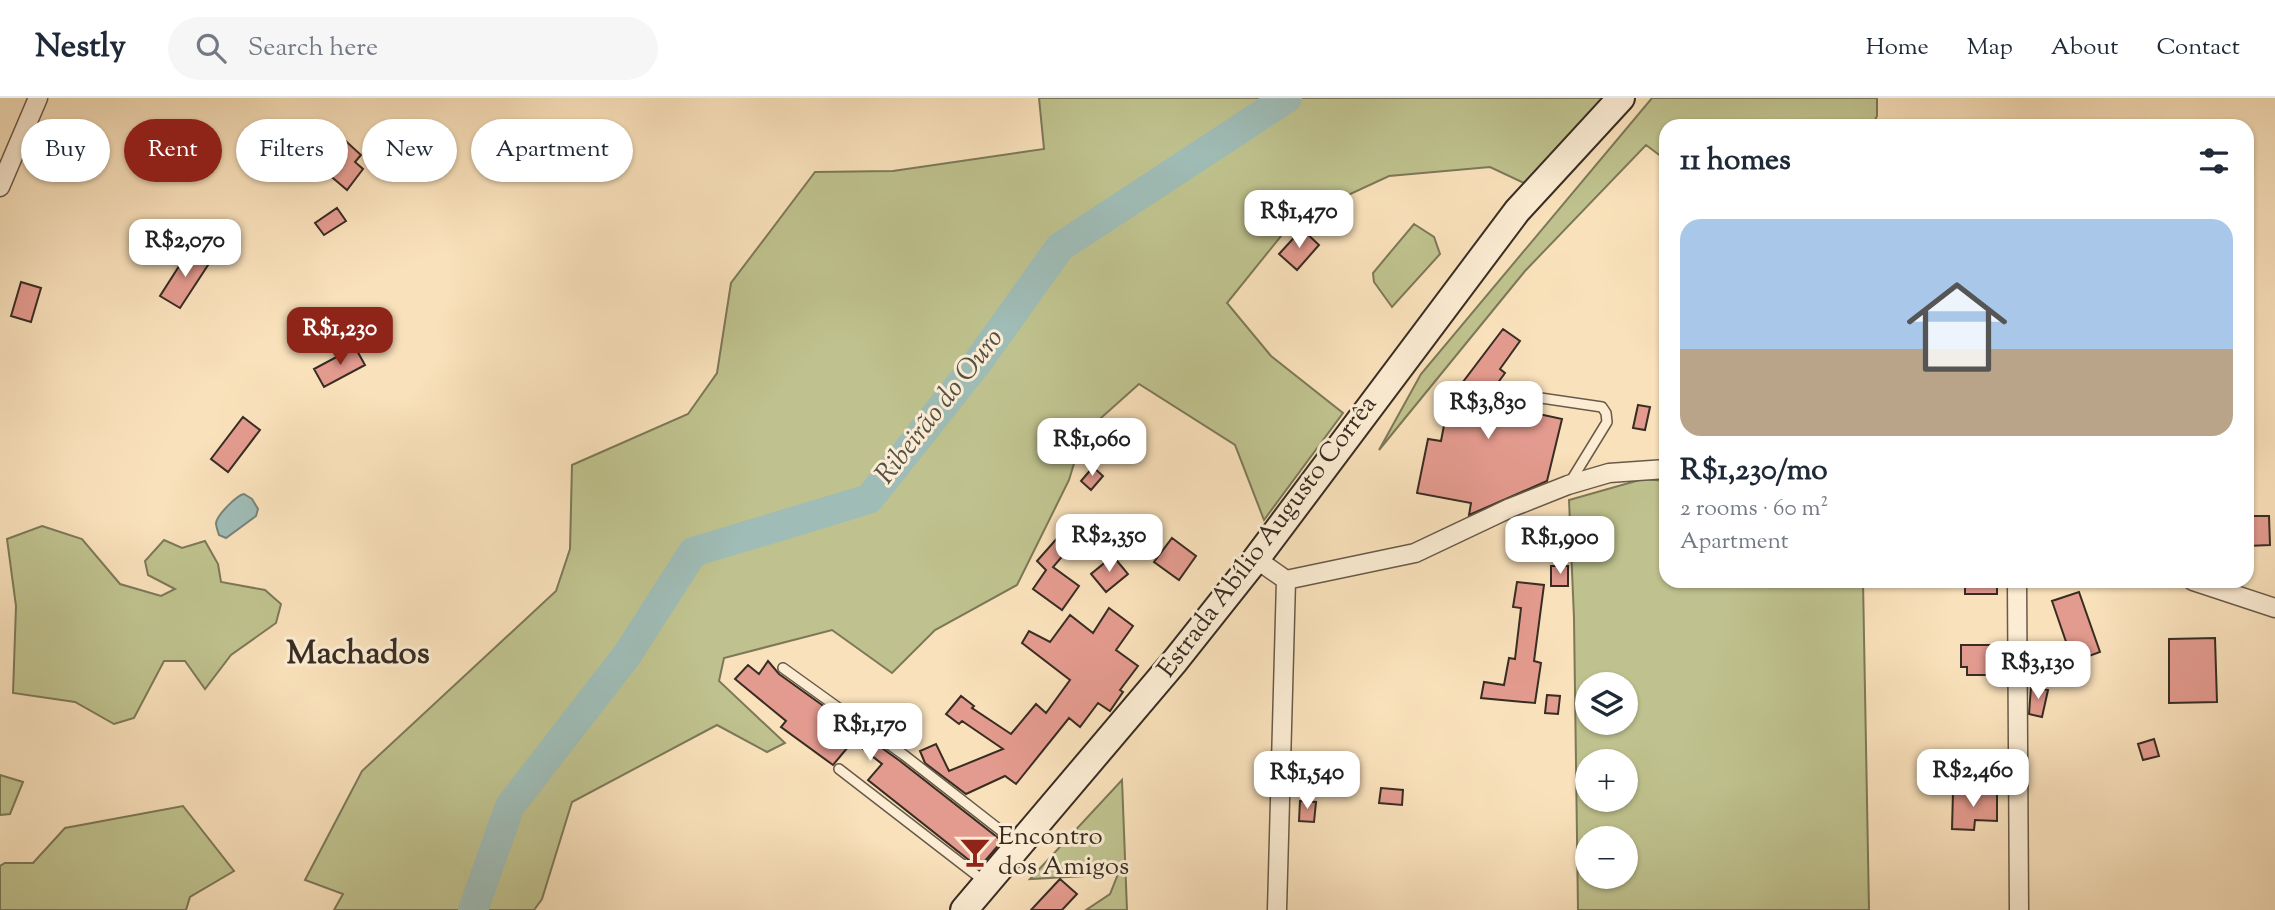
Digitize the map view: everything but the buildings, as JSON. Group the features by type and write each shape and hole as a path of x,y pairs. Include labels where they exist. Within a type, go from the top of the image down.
{"main road":[{"name":"Estrada Abílio Augusto Corrêa","path":"964,910 1175,660 1256,559 1517,211 1621,98"}],"street":[{"path":"0,187 38,98"},
{"path":"1256,559 1286,580 1415,553 1510,508 1568,485 1609,474 1659,470"},
{"path":"1277,910 1286,580"},
{"path":"2017,588 2019,910"},
{"path":"2214,588 2275,608"}],"lane":[{"path":"1500,392 1602,407 1606,412 1607,422 1568,485"},
{"path":"783,668 904,755 1019,845"},
{"path":"839,769 987,883"}],"green space":[{"path":"1039,98 1606,98 1524,183 1490,167 1389,176 1294,220 1227,303 1271,356 1343,413 1264,520 1235,445 1139,384 1083,434 1069,480 1017,585 935,630 892,673 832,630 724,658 719,681 785,743 767,752 717,725 572,802 542,899 534,910 334,910 343,894 305,880 362,771 556,591 570,549 572,465 688,414 717,373 731,283 815,172 893,171 1044,149"},
{"path":"1652,98 1877,98 1876,119 1659,119 1659,155 1646,145 1525,271 1379,450 1421,374"},
{"path":"1414,224 1434,237 1440,254 1392,307 1374,282 1373,273"},
{"path":"1643,479 1659,480 1659,588 1863,588 1869,910 1578,910 1578,889 1638,889 1638,826 1577,826 1577,812 1638,812 1638,749 1576,749 1576,735 1638,735 1638,672 1575,672 1575,691 1569,500"},
{"path":"42,526 82,539 120,584 161,596 175,589 148,575 145,561 164,540 182,548 205,541 218,564 221,582 265,590 281,604 276,623 231,655 205,689 185,661 164,661 134,718 114,724 75,702 13,693 16,606 7,539"},
{"path":"0,775 23,782 10,814 0,815"},
{"path":"1122,780 1127,910 1086,910 1110,894 1118,874 1111,863 1086,876 1030,879"},
{"path":"183,806 234,871 190,897 186,910 0,910 0,866 5,863 33,863 65,828"}],"water":[{"path":"244,494 252,499 258,509 256,516 226,538 219,535 217,519 232,502"}],"waterway":[{"name":"Ribeirão do Ouro","path":"473,910 510,806 627,655 693,552 869,499 977,363 1060,247 1287,98"}],"place":[{"name":"Encontro dos Amigos","path":"975,852"}],"district":[{"name":"Machados","path":"358,655"}]}
